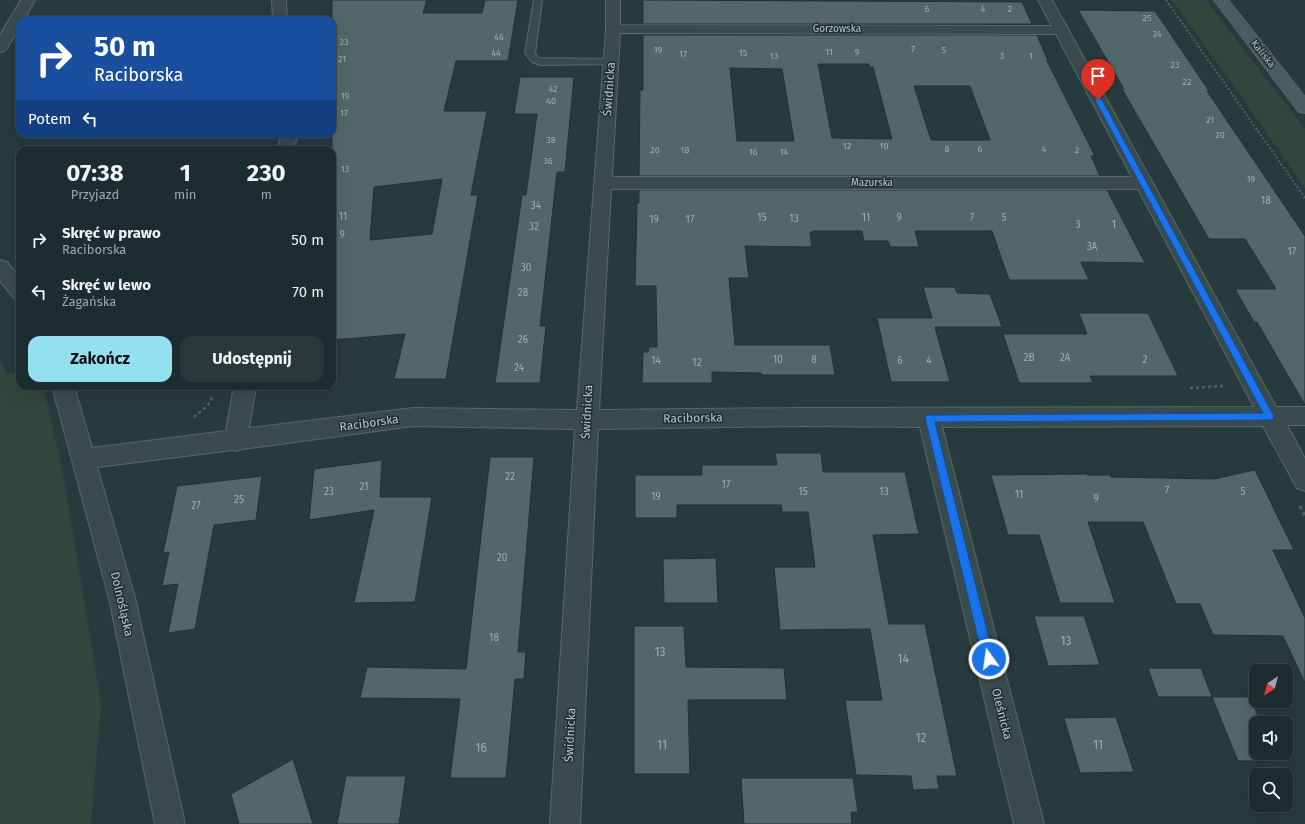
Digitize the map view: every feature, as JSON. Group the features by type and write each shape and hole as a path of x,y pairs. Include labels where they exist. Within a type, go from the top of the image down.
{"street":[{"path":"19,16 28,0"},
{"path":"279,0 280,16"},
{"name":"Świdnicka","path":"565,824 586,420 611,62 613,0"},
{"path":"1045,0 1305,482"},
{"name":"Kaliska","path":"1221,0 1305,108"},
{"path":"0,48 16,21"},
{"name":"Gorzowska","path":"613,29 1061,30"},
{"name":"Mazurska","path":"602,183 1143,183"},
{"path":"0,267 16,287"},
{"name":"Dolnośląska","path":"64,390 122,598 170,824"},
{"path":"236,441 244,390"},
{"name":"Raciborska","path":"84,459 236,441 413,417 586,420 802,417 929,418 1305,416"},
{"name":"Oleśnicka","path":"929,418 1029,824"}],"lane":[{"path":"538,0 530,53 535,60 540,62 611,62"}],"path":[{"path":"1166,0 1305,198"},
{"path":"189,422 208,404 215,392"}],"green space":[{"path":"1172,0 1206,0 1305,129 1305,189 1245,102"},
{"path":"0,361 7,375 16,372 16,390 44,390 62,467 101,703 91,824 0,824"}],"building":[{"path":"332,0 427,0 423,13 482,13 485,0 518,0 508,61 456,61 444,111 487,111 471,195 478,195 446,379 394,379 405,334 336,340 336,146 332,146 332,138 336,138 336,16 332,16","holes":["442,179 432,234 370,240 374,187"]},
{"path":"643,0 1022,2 1032,24 643,24"},
{"path":"1078,10 1155,11 1305,236 1305,405 1257,322 1254,322 1235,289 1276,289 1245,239 1209,239"},
{"path":"643,35 1037,35 1047,61 1095,156 1091,156 1100,176 639,176 640,90 643,90","holes":["818,64 869,64 869,67 873,67 892,139 832,138","730,68 782,69 794,141 737,141","914,86 970,86 990,140 931,140"]},
{"path":"520,77 574,77 565,172 557,172 540,326 546,326 540,383 495,383 522,195 526,195 537,114 514,114"},
{"path":"639,190 1107,190 1145,263 1081,262 1089,280 1009,280 992,231 915,231 919,247 890,247 888,241 864,241 862,231 813,231 810,232 812,247 745,246 749,278 729,278 735,345 830,345 835,375 762,375 761,373 712,372 712,383 642,383 643,352 648,352 649,347 657,347 656,286 635,286 637,203 639,203"},
{"path":"923,287 955,287 957,293 990,294 1002,327 935,327 950,382 891,382 877,318 932,318"},
{"path":"1079,313 1148,313 1178,376 1090,376 1093,383 1019,383 1003,334 1087,334"},
{"path":"775,453 821,453 823,472 905,472 919,534 873,535 889,624 925,624 957,776 937,776 939,789 913,790 911,776 856,775 845,700 882,700 870,629 780,630 774,567 815,567 808,512 782,512 781,505 677,505 677,518 635,518 635,475 702,475 702,465 777,465"},
{"path":"490,457 534,457 518,652 526,652 524,679 515,679 506,778 450,778 460,699 360,698 367,667 466,669"},
{"path":"382,460 380,497 432,497 415,602 354,603 374,510 309,520 314,469"},
{"path":"1255,470 1294,550 1273,550 1305,618 1305,683 1283,636 1213,635 1200,604 1176,604 1143,522 1088,522 1115,603 1060,603 1039,535 1008,535 991,475 1087,474 1111,475 1111,477 1214,479"},
{"path":"262,476 256,520 214,525 195,629 168,633 178,584 162,586 169,552 163,553 177,486"},
{"path":"716,558 718,603 664,603 663,559"},
{"path":"1034,616 1084,616 1100,665 1048,666"},
{"path":"634,626 684,626 686,667 784,668 787,700 688,700 690,774 634,774"},
{"path":"1148,668 1201,668 1212,697 1158,697"},
{"path":"1212,697 1249,697 1249,708 1255,708 1258,716 1249,716 1249,760 1277,761 1238,761"},
{"path":"1116,717 1134,772 1080,773 1064,718"},
{"path":"293,759 313,824 239,824 231,794"},
{"path":"346,776 406,776 399,824 337,824"},
{"path":"741,778 853,778 858,812 851,812 852,824 744,824"}],"route":[{"path":"989,659 929,418 1270,416 1098,100"}]}
